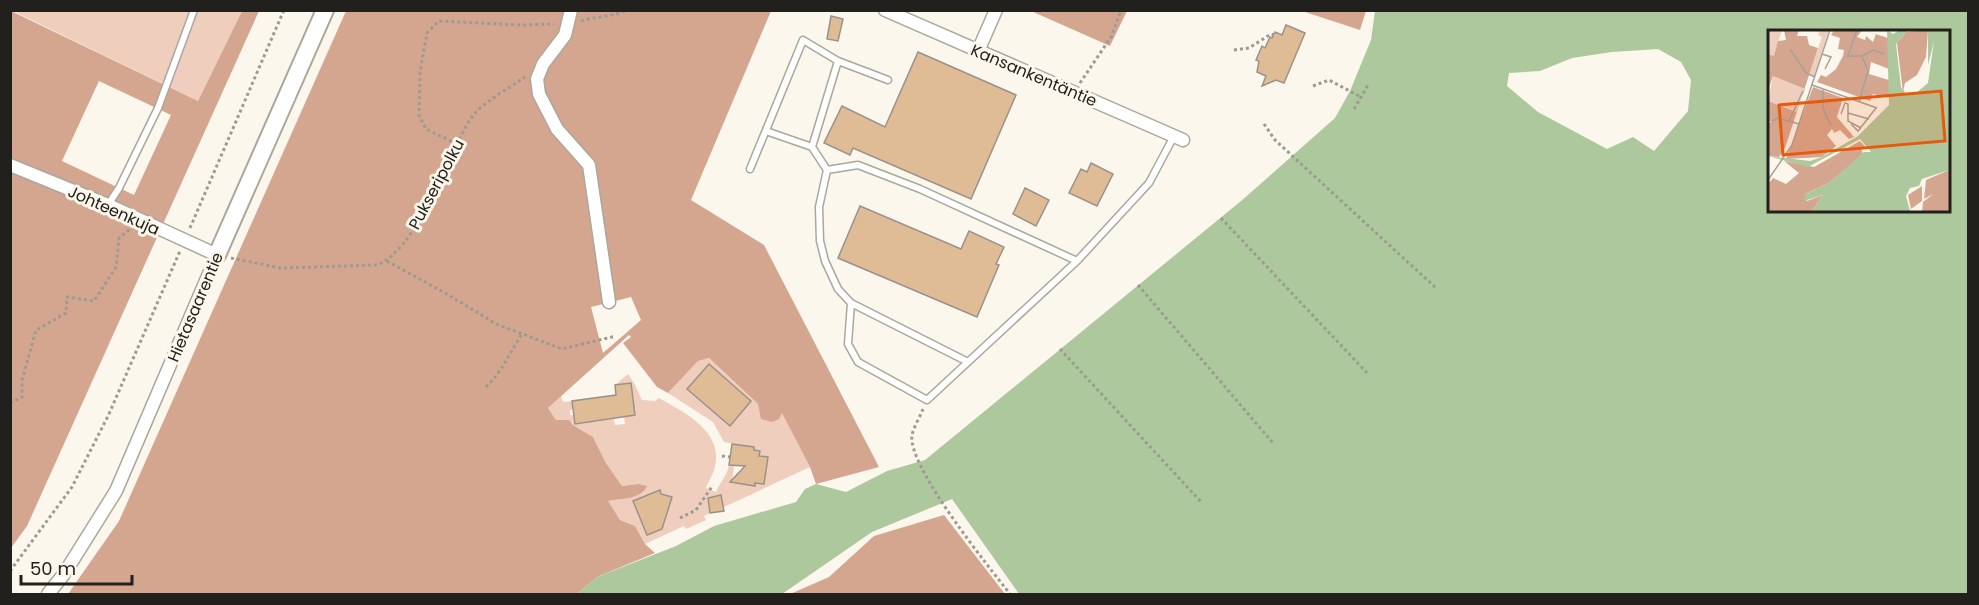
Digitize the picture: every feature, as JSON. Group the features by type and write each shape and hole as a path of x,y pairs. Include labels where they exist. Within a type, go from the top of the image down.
{"street":[{"name":"Hietasaarentie","path":"48,594 64,574 116,491 325,10"},
{"path":"571,10 567,30 543,64 537,79 539,94 557,129 589,165 609,302"},
{"name":"Kansankentäntie","path":"885,10 1179,138"},
{"path":"978,51 996,10"},
{"name":"Johteenkuja","path":"10,165 108,205 217,255"}],"lane":[{"path":"108,205 119,188 158,108 194,10"},
{"path":"750,169 803,40 838,61 888,80"},
{"path":"812,147 838,61"},
{"path":"766,131 812,147 827,170 819,207 820,241 825,261 838,289 851,303 968,362"},
{"path":"851,303 848,344 858,362 927,399 1077,261 1149,183 1179,138"},
{"path":"827,170 858,165 920,189 1077,261"}],"path":[{"path":"10,571 72,487 109,414 284,10"},
{"path":"457,144 426,129 419,115 420,72 427,33 439,21 548,24 559,25 567,30 577,21 595,16 617,15 627,10"},
{"path":"1074,92 1111,38 1121,10"},
{"path":"1234,50 1249,48 1271,34 1274,35"},
{"name":"Pukseripolku","path":"387,261 401,247 428,205 457,144 476,112 543,64"},
{"path":"1313,86 1329,80 1361,97"},
{"path":"1354,109 1368,85"},
{"path":"1264,124 1275,140 1436,288"},
{"path":"1221,218 1368,374"},
{"path":"10,403 22,397 22,380 36,330 66,313 67,297 94,301 116,267 119,238 140,221"},
{"path":"217,255 280,268 377,265 387,261 496,324 562,349 616,336"},
{"path":"1138,285 1273,443"},
{"path":"486,387 500,374 507,357 522,334"},
{"path":"1060,349 1202,502"},
{"path":"927,399 912,436 916,455 944,507 1010,594"},
{"path":"722,456 730,457"},
{"path":"680,518 696,510 713,485"}],"shaded area":[{"path":"11,11 198,101 242,11 259,11 27,526 11,548","holes":["99,81 171,115 134,195 62,161"]},
{"path":"13,11 242,11 198,101"},
{"path":"346,11 771,11 691,200 764,245 879,467 816,484 810,467 782,413 779,419 772,422 761,419 758,404 709,358 698,361 668,393 657,387 623,343 631,337 629,335 548,408 556,420 569,420 593,437 606,463 622,486 638,484 647,486 640,494 630,498 608,501 620,520 635,526 645,544 655,553 597,577 577,594 68,594 119,521","holes":["631,297 641,320 603,353 591,307"]},
{"path":"1031,11 1127,11 1110,46"},
{"path":"1302,11 1366,11 1360,30"},
{"path":"1375,11 1968,11 1968,594 1019,594 952,499 872,532 782,594 577,594 597,577 676,546 714,526 796,502 805,489 816,484 846,492 887,471 925,460 1241,201 1335,118 1350,91 1371,40","holes":["1658,49 1681,62 1691,80 1688,111 1654,151 1633,137 1607,149 1538,112 1507,86 1509,73 1540,71 1572,58 1612,52"]},
{"path":"709,358 758,404 782,412 810,467 724,507 724,511 704,516 706,520 686,529 684,526 645,544 635,526 620,520 607,501 622,498 638,484 622,486 606,463 593,437 568,420 556,420 548,408 561,396 563,402 572,401 573,409 570,410 570,415 574,415 575,424 614,419 615,425 625,424 624,417 635,415 631,383 615,385 628,374 642,400 655,401 659,398 690,416 707,433 716,454 714,469 706,488 716,492 729,465 734,465 732,483 764,484 768,457 759,456 760,451 754,450 754,447 724,442 713,422 668,393 698,361"},
{"path":"944,515 1005,594 790,594 829,577 874,536"}],"building":[{"path":"831,16 843,19 838,41 827,39"},
{"path":"1286,25 1305,33 1284,83 1276,80 1262,86 1266,76 1257,72 1259,61 1256,60 1262,46 1265,48 1275,32 1282,35"},
{"path":"918,52 1016,95 971,199 853,148 850,155 824,143 842,106 885,127"},
{"path":"1091,163 1113,174 1097,206 1069,193 1081,169 1087,172"},
{"path":"1025,188 1049,200 1036,226 1013,214"},
{"path":"860,206 961,249 969,231 1004,247 996,264 999,265 977,317 838,258"},
{"path":"709,364 751,401 730,426 687,389"},
{"path":"631,383 635,415 575,424 572,401 616,395 615,385"},
{"path":"732,444 754,447 754,450 760,451 759,456 768,457 764,484 755,483 755,486 730,482 745,466 729,465"},
{"path":"660,490 661,494 672,497 662,529 647,535 633,501"},
{"path":"721,495 724,511 710,513 708,498"}]}
